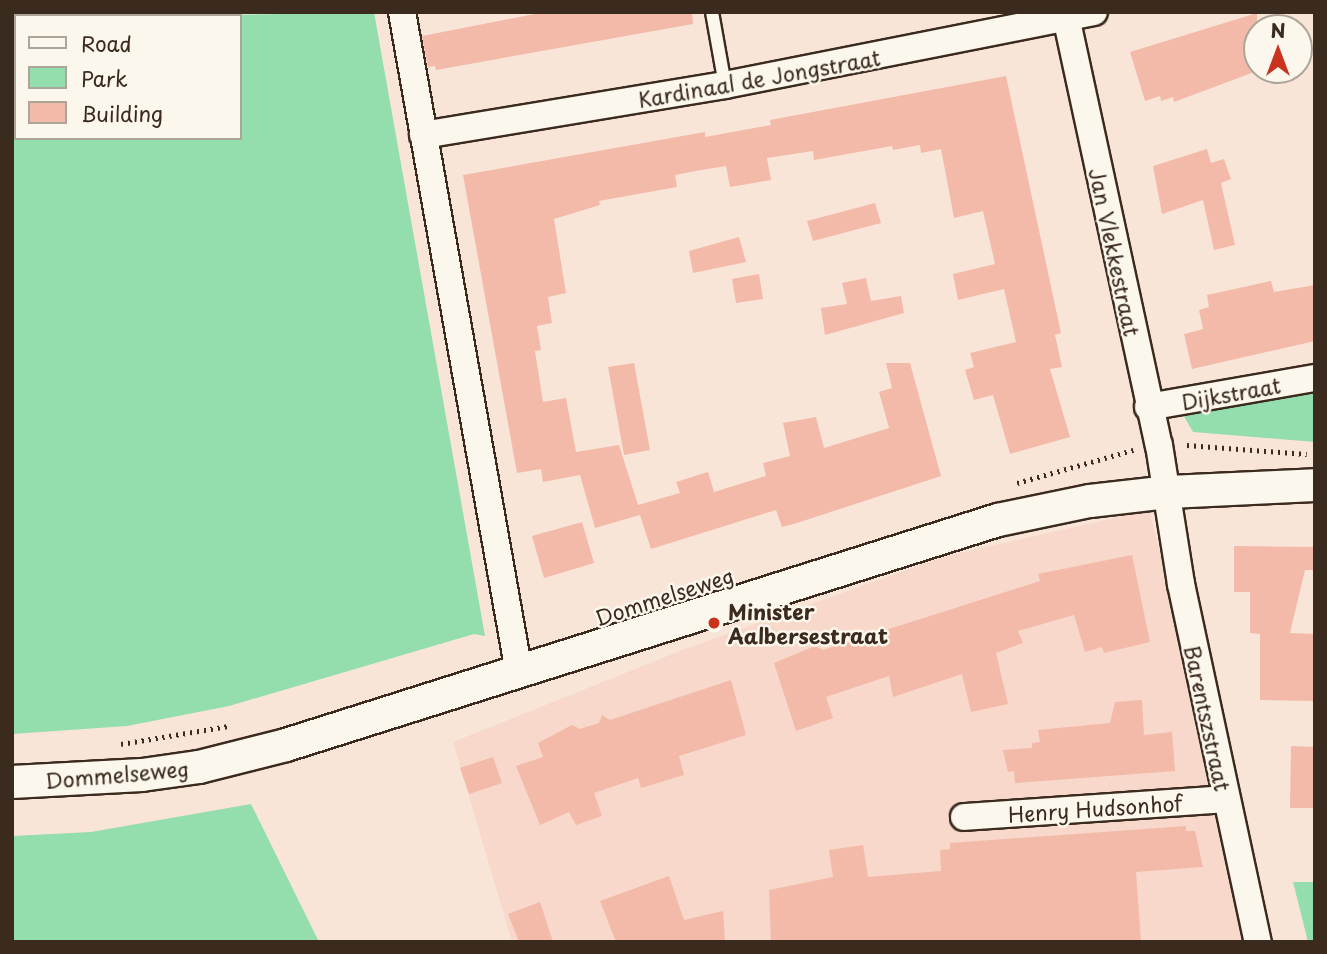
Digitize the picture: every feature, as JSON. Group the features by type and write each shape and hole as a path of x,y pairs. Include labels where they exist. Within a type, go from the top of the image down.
{"street":[{"path":"402,12 519,672"},
{"name":"Kardinaal de Jongstraat","path":"423,135 725,85 1094,12"},
{"name":"Jan Vlekkestraat","path":"1066,17 1168,492"},
{"name":"Dijkstraat","path":"1148,407 1315,377"},
{"name":"Dommelseweg","path":"12,782 94,780 199,767 393,714 998,520 1090,501 1168,492 1315,485"},
{"name":"Barentszstraat","path":"1168,492 1181,584 1225,799 1258,942"},
{"name":"Henry Hudsonhof","path":"964,817 1225,799"}],"lane":[{"path":"712,12 725,85"}],"path":[{"path":"1013,484 1159,445 1315,454"},
{"name":"Dommelseweg","path":"111,746 234,725"}],"shaded area":[{"path":"1149,510 1261,942 512,942 453,742 685,649 946,556"}],"green space":[{"path":"12,12 18,14 14,14 14,140 242,140 242,15 374,12 485,636 474,634 229,706 127,726 12,734"},
{"path":"1315,390 1315,442 1193,432 1182,413"},
{"path":"251,804 319,942 12,942 12,836 91,832"},
{"path":"1293,882 1315,882 1315,942 1308,942"}],"building":[{"path":"545,12 692,12 693,24 436,70 435,66 428,67 422,36"},
{"path":"1243,17 1243,76 1174,102 1173,97 1161,101 1160,96 1145,101 1130,52"},
{"path":"1006,76 1061,333 1055,335 1062,367 1050,369 1070,437 1010,454 993,395 974,400 965,370 974,367 970,353 1016,342 1004,289 958,300 953,274 995,264 983,211 954,218 941,149 921,153 920,145 893,150 892,146 814,160 813,151 767,158 771,180 730,187 726,166 701,170 675,175 677,187 599,201 600,205 554,219 566,293 548,297 552,323 537,326 541,350 535,351 543,402 566,398 576,452 619,445 638,505 680,493 676,482 708,472 714,492 766,476 763,463 790,456 783,423 816,417 824,448 889,428 879,392 892,388 886,363 910,363 941,476 782,527 776,510 651,549 640,515 595,528 580,475 543,482 541,469 517,473 463,175 705,132 705,137 771,125 770,120"},
{"path":"1207,149 1211,163 1224,159 1231,179 1221,183 1235,245 1214,250 1203,200 1162,214 1153,166"},
{"path":"875,203 881,223 813,241 807,221"},
{"path":"739,237 746,262 693,273 689,251"},
{"path":"759,274 763,299 736,303 732,279"},
{"path":"866,278 871,301 901,296 904,313 825,335 821,308 847,304 842,283"},
{"path":"1271,281 1274,292 1315,285 1315,341 1192,369 1184,334 1203,329 1199,310 1209,307 1207,295"},
{"path":"634,363 650,450 624,455 608,367"},
{"path":"582,522 594,563 544,578 532,536"},
{"path":"1234,546 1315,547 1315,570 1305,570 1290,633 1315,634 1315,701 1260,700 1260,634 1250,633 1250,592 1234,592"},
{"path":"1132,555 1150,642 1104,653 1102,647 1085,652 1074,615 1018,631 1023,643 996,653 1008,704 971,712 962,674 893,697 889,676 826,697 833,718 796,731 774,663 815,646 823,650 1040,581 1038,574"},
{"path":"731,680 746,735 679,756 684,775 641,788 638,778 594,793 602,816 576,825 569,812 540,825 516,766 543,757 538,743 572,725 580,729 599,723 602,715 610,720"},
{"path":"1142,700 1144,735 1172,732 1175,771 1015,783 1014,771 1008,772 1003,750 1032,748 1032,743 1040,742 1038,730 1110,723 1115,702"},
{"path":"1291,746 1315,747 1315,808 1290,808"},
{"path":"493,757 502,783 469,794 460,768"},
{"path":"1186,826 1186,831 1195,831 1203,867 1136,872 1141,942 771,942 769,890 833,877 829,850 863,845 868,877 941,871 940,850 950,849 950,843"},
{"path":"669,876 684,920 723,911 725,942 616,942 600,901"},
{"path":"540,902 553,942 519,942 508,914"}],"place":[{"name":"Minister Aalbersestraat","path":"714,623"}]}
